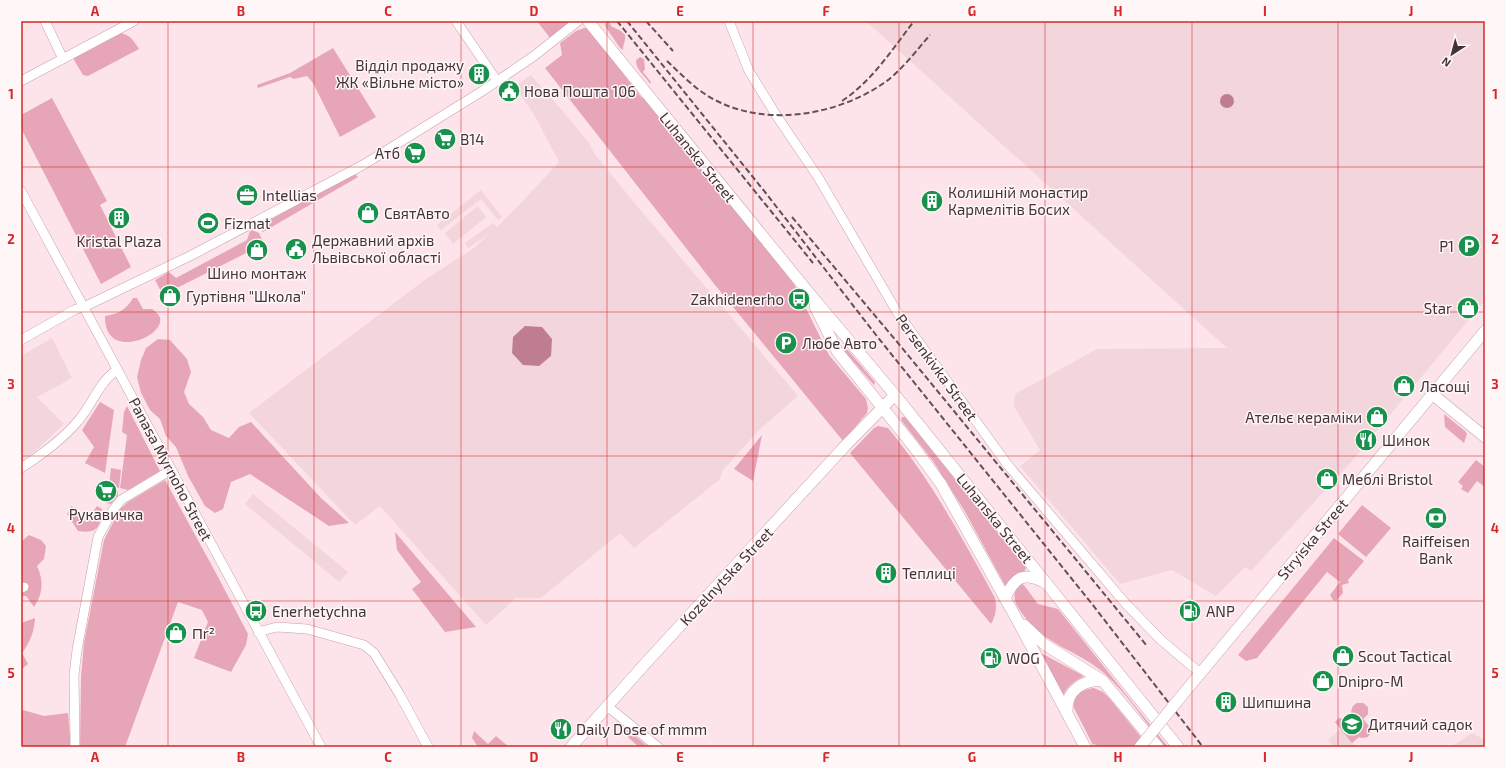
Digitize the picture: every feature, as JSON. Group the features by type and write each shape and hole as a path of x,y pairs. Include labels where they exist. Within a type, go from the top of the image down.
{"main road":[{"name":"Luhanska Street","path":"588,21 809,293 896,395 1178,747"},
{"name":"Luhanska Street","path":"809,293 825,329 837,351 914,446 941,484 1085,744"},
{"name":"Stryiska Street","path":"1140,747 1485,331"},
{"path":"1432,394 1485,437"},
{"name":"Kozelnytska Street","path":"571,747 644,665 896,395"},
{"path":"1004,598 1014,582 1024,576 1034,577 1048,584"},
{"name":"Luhanska Street","path":"1015,616 1030,633 1044,644 1103,681 1158,747"},
{"path":"1067,711 1070,695 1078,687 1092,681 1103,681"}],"street":[{"path":"45,21 63,59"},
{"path":"21,81 134,21"},
{"path":"456,21 497,81"},
{"path":"21,340 74,310 190,256 363,165 497,81 534,56 578,21"},
{"name":"Persenkivka Street","path":"729,21 749,71 776,115 818,177 889,298 1007,464 1126,604 1161,640 1200,673"},
{"name":"Panasa Myrnoho Street","path":"21,192 258,632 322,747"},
{"path":"21,212 30,208"},
{"path":"21,468 36,459 78,422 109,376 117,370"},
{"path":"75,747 74,675 77,650 98,537 113,510 121,500 171,470"},
{"path":"258,632 277,627 307,629 364,645 374,653 400,695 428,747"},
{"path":"607,706 658,747"}],"shaded area":[{"path":"537,21 569,21 566,26 550,38"},
{"path":"606,21 609,21 611,26 621,31 625,35 623,50 605,26"},
{"path":"866,21 1485,21 1485,300 1352,461 1251,571 1245,567 1216,596 1172,570 1120,584 1020,466 1040,450 1014,406 1015,394 1097,349 1227,348"},
{"path":"588,28 641,97 649,102 794,284 829,355 866,399 868,408 867,413 843,441 715,285 545,68 562,55 560,43 576,31"},
{"path":"119,33 129,36 139,49 88,76 83,75 74,58"},
{"path":"333,48 376,117 340,137 313,83 307,76 294,79 290,77 258,88 257,85 290,73"},
{"path":"640,57 644,59 645,69 643,72 651,82 650,84 637,67 636,60"},
{"path":"531,75 589,143 594,153 632,200 798,396 760,429 723,470 719,480 634,548 620,533 541,598 516,598 486,625 380,506 355,525 249,413 426,279 474,248 488,235 468,248 465,243 493,223 497,227 559,162 536,118 515,86"},
{"path":"1224,94 1230,94 1234,98 1234,104 1230,108 1224,108 1220,104 1220,98"},
{"path":"52,98 107,201 100,205 131,267 101,284 21,128 21,115"},
{"path":"354,173 358,177 263,232 262,231 266,222"},
{"path":"481,190 502,217 498,220 481,199 441,230 437,225"},
{"path":"478,206 486,217 453,244 445,233"},
{"path":"252,230 259,233 264,244 163,295 155,280 169,272 176,278 247,240 250,231"},
{"path":"133,298 137,298 143,309 152,309 159,315 159,325 145,338 123,342 114,338 107,330 105,316 121,311 128,306"},
{"path":"525,326 542,327 552,339 551,356 539,366 523,365 512,353 513,337"},
{"path":"52,338 72,378 37,397 64,424 33,453 21,460 21,356"},
{"path":"158,339 170,340 187,359 191,372 184,392 189,404 203,417 211,430 229,438 239,427 251,422 321,498 349,523 329,526 250,474 231,482 223,509 215,513 205,506 188,476 176,447 166,436 160,419 150,410 141,393 137,377 141,360 146,348"},
{"path":"846,348 875,382 874,385 844,351"},
{"path":"100,402 114,410 105,473 85,463 94,447 82,430"},
{"path":"127,406 160,471 128,490 120,488 127,435 122,432 124,412"},
{"path":"1444,414 1465,431 1467,434 1464,443 1445,427"},
{"path":"902,417 905,417 1026,568 1023,574 1007,589 964,510 933,461 901,420"},
{"path":"878,426 888,428 904,448 946,510 995,598 996,611 991,624 850,453 874,428"},
{"path":"762,435 753,481 734,469"},
{"path":"1476,460 1485,467 1485,487 1477,481 1468,493 1461,489 1463,486 1458,482"},
{"path":"111,468 121,470 119,488 109,486"},
{"path":"165,480 248,634 246,645 231,672 194,658 208,622 202,610 178,602 125,747 80,747 81,677 84,643 104,540 120,509 128,502"},
{"path":"109,488 118,491 118,496 111,504 106,503"},
{"path":"253,494 348,572 339,582 245,504"},
{"path":"1362,505 1391,528 1366,557 1338,534"},
{"path":"71,506 75,508 72,512 86,522 97,506 102,509 97,528 85,532 78,531 67,514"},
{"path":"395,532 476,627 445,632 412,589 421,582 397,550"},
{"path":"29,535 41,540 46,546 44,559 37,566 41,577 42,587 34,607 26,596 21,596 21,542"},
{"path":"1334,538 1364,561 1348,580 1349,583 1342,585 1343,593 1336,601 1333,600 1330,595 1340,582 1327,572 1257,658 1246,661 1238,655"},
{"path":"1023,584 1038,604 1058,609 1168,747 1165,747 1129,700 1105,674 1050,640 1030,623 1017,606 1015,600 1017,587"},
{"path":"35,618 31,637 22,653 28,664 23,668 23,678 21,682 21,623"},
{"path":"1037,651 1084,676 1071,685 1062,697"},
{"path":"1094,688 1103,692 1110,699 1149,747 1097,747 1095,744 1093,745 1074,708 1074,704 1079,694"},
{"name":"Дитячий садок","path":"1357,703 1363,703 1368,707 1368,714 1363,719 1371,729 1370,735 1365,738 1359,737 1352,743 1355,746 1354,747 1334,747 1328,740 1341,729 1335,722 1339,718 1349,718 1353,706"},
{"name":"Дитячий садок","path":"1357,703 1363,703 1368,707 1368,714 1363,719 1369,726 1371,732 1368,737 1359,737 1352,743 1335,722 1339,718 1349,718 1353,706"},
{"path":"23,710 44,716 68,713 71,747 21,747 21,712"},
{"path":"626,728 648,747 639,747 622,732"},
{"path":"474,731 488,744 496,736 509,747 478,747 472,738"},
{"path":"1472,733 1485,740 1485,747 1451,747"}],"railway":[{"path":"617,21 813,263"},
{"path":"627,21 765,192 876,335 1092,604 1203,747"},
{"path":"646,21 673,51"},
{"path":"842,101 872,75 914,21"},
{"path":"667,61 703,93 717,101 737,109 758,114 802,114 824,110 845,103 884,83 902,67 930,35"},
{"path":"792,217 898,343 1147,646"}],"place":[{"name":"Відділ продажу ЖК «Вільне місто»","path":"479,74"},
{"name":"Нова Пошта 106","path":"509,91"},
{"name":"В14","path":"445,139"},
{"name":"Атб","path":"415,153"},
{"name":"Intellias","path":"247,195"},
{"name":"Колишній монастир Кармелітів Босих","path":"932,201"},
{"name":"СвятАвто","path":"368,213"},
{"name":"Kristal Plaza","path":"119,218"},
{"name":"Fizmat","path":"208,223"},
{"name":"P1","path":"1469,246"},
{"name":"Державний архів Львівської області","path":"296,249"},
{"name":"Шино монтаж","path":"257,250"},
{"name":"Гуртівня \"Школа\"","path":"170,296"},
{"name":"Zakhidenerho","path":"799,299"},
{"name":"Star","path":"1468,308"},
{"name":"Любе Авто","path":"786,343"},
{"name":"Ласощі","path":"1404,386"},
{"name":"Ательє кераміки","path":"1377,417"},
{"name":"Шинок","path":"1366,440"},
{"name":"Меблі Bristol","path":"1327,479"},
{"name":"Рукавичка","path":"106,491"},
{"name":"Raiffeisen Bank","path":"1436,518"},
{"name":"Теплиці","path":"886,573"},
{"name":"Enerhetychna","path":"256,611"},
{"name":"ANP","path":"1190,611"},
{"name":"Πr²","path":"176,633"},
{"name":"Scout Tactical","path":"1343,656"},
{"name":"WOG","path":"991,658"},
{"name":"Dnipro-M","path":"1323,681"},
{"name":"Шипшина","path":"1226,702"},
{"name":"Дитячий садок","path":"1352,724"},
{"name":"Daily Dose of mmm","path":"561,729"}]}
